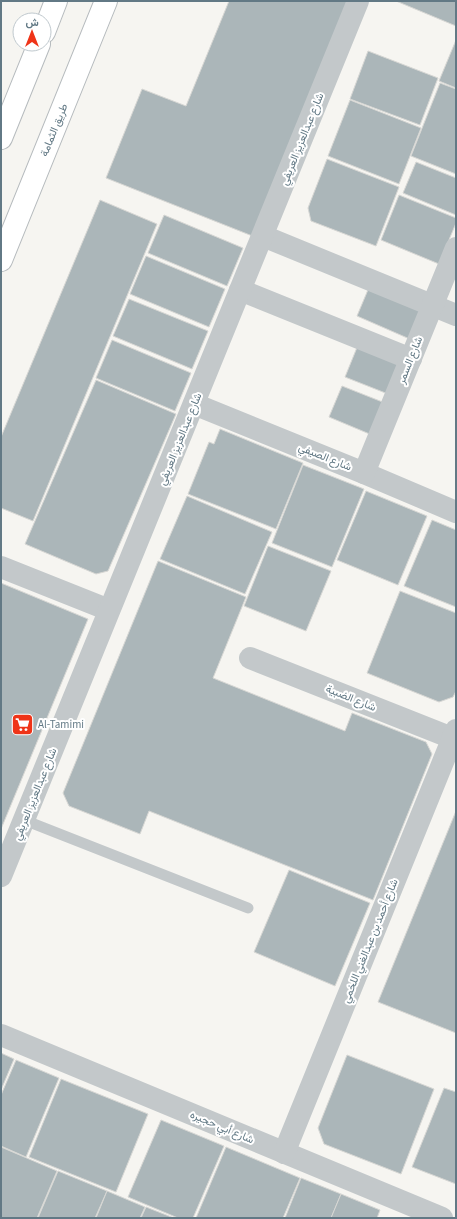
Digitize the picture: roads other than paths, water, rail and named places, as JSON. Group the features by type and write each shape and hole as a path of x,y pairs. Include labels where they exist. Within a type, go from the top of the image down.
{"main road":[{"path":"52,12 56,1"},
{"name":"طريق الثمامة","path":"1,260 106,1"},
{"path":"1,138 36,52"}],"street":[{"name":"شارع عبدالعزيز العريفي","path":"1,876 358,1"},
{"path":"262,236 456,315"},
{"name":"شارع السمر","path":"364,473 456,248"},
{"path":"240,290 411,359"},
{"name":"شارع الصيفي","path":"194,404 456,512"},
{"path":"1,567 110,610"},
{"name":"شارع الضبية","path":"250,658 454,734"},
{"name":"شارع أحمد بن عبدالغني اللخمي","path":"284,1153 454,734"},
{"name":"شارع أبي حجيره","path":"1,1035 442,1218"}],"lane":[{"path":"24,820 248,908"}],"place":[{"name":"Al-Tamimi","path":"23,724"}]}
